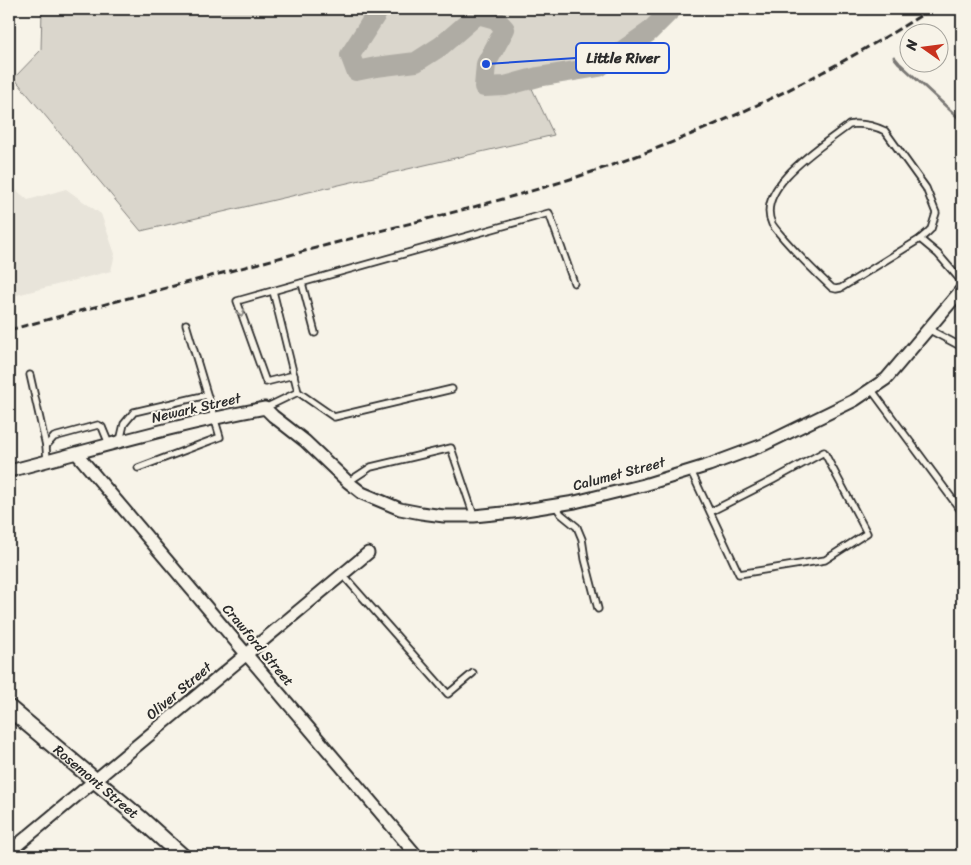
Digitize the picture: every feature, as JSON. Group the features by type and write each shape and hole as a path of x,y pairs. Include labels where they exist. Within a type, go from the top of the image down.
{"main road":[{"name":"Rosemont Street","path":"9,708 182,856"}],"street":[{"name":"Calumet Street","path":"348,482 362,493 400,509 444,516 474,516 575,502 644,485 709,465 762,445 855,400 886,379 962,288"},
{"name":"Newark Street","path":"9,471 214,418 265,408"},
{"path":"265,408 305,440 348,482"},
{"name":"Crawford Street","path":"77,454 417,856"},
{"name":"Oliver Street","path":"9,852 368,553"}],"lane":[{"path":"865,124 876,126 891,138 926,188 936,213 931,229 920,239 841,288 836,289 832,288 802,259 773,225 769,213 770,205 777,186 785,176 849,125 865,124"},
{"path":"294,375 266,382 237,301 549,213 574,283"},
{"path":"920,239 938,254 962,282"},
{"path":"302,283 316,333"},
{"path":"273,291 298,392 334,417 452,389"},
{"path":"138,468 220,438 186,324"},
{"path":"928,329 962,347"},
{"path":"30,374 46,446 47,461"},
{"path":"871,389 962,512"},
{"path":"265,408 298,392"},
{"path":"46,446 54,437 98,425 102,427 115,443 124,424 134,412 207,395"},
{"path":"348,482 371,467 452,448 474,516"},
{"path":"690,471 739,574 825,560 867,533 824,452 710,512"},
{"path":"555,505 561,514 577,527 580,533 598,609"},
{"path":"342,574 448,694 472,673"}],"shaded area":[{"path":"42,9 672,9 604,69 528,80 554,135 141,231 14,78 41,50"},
{"path":"9,184 28,200 66,189 101,214 115,254 111,271 9,297"}],"waterway":[{"path":"376,9 377,13 350,55 356,71 416,62 441,46 478,14 496,19 505,29 486,64 484,87 505,86 538,77 599,67 649,32 672,9"},
{"path":"894,57 962,121"}],"railway":[{"path":"9,330 497,201 589,173 678,140 765,101 849,58 931,9"}],"place":[{"name":"Little River","path":"486,64"}]}
